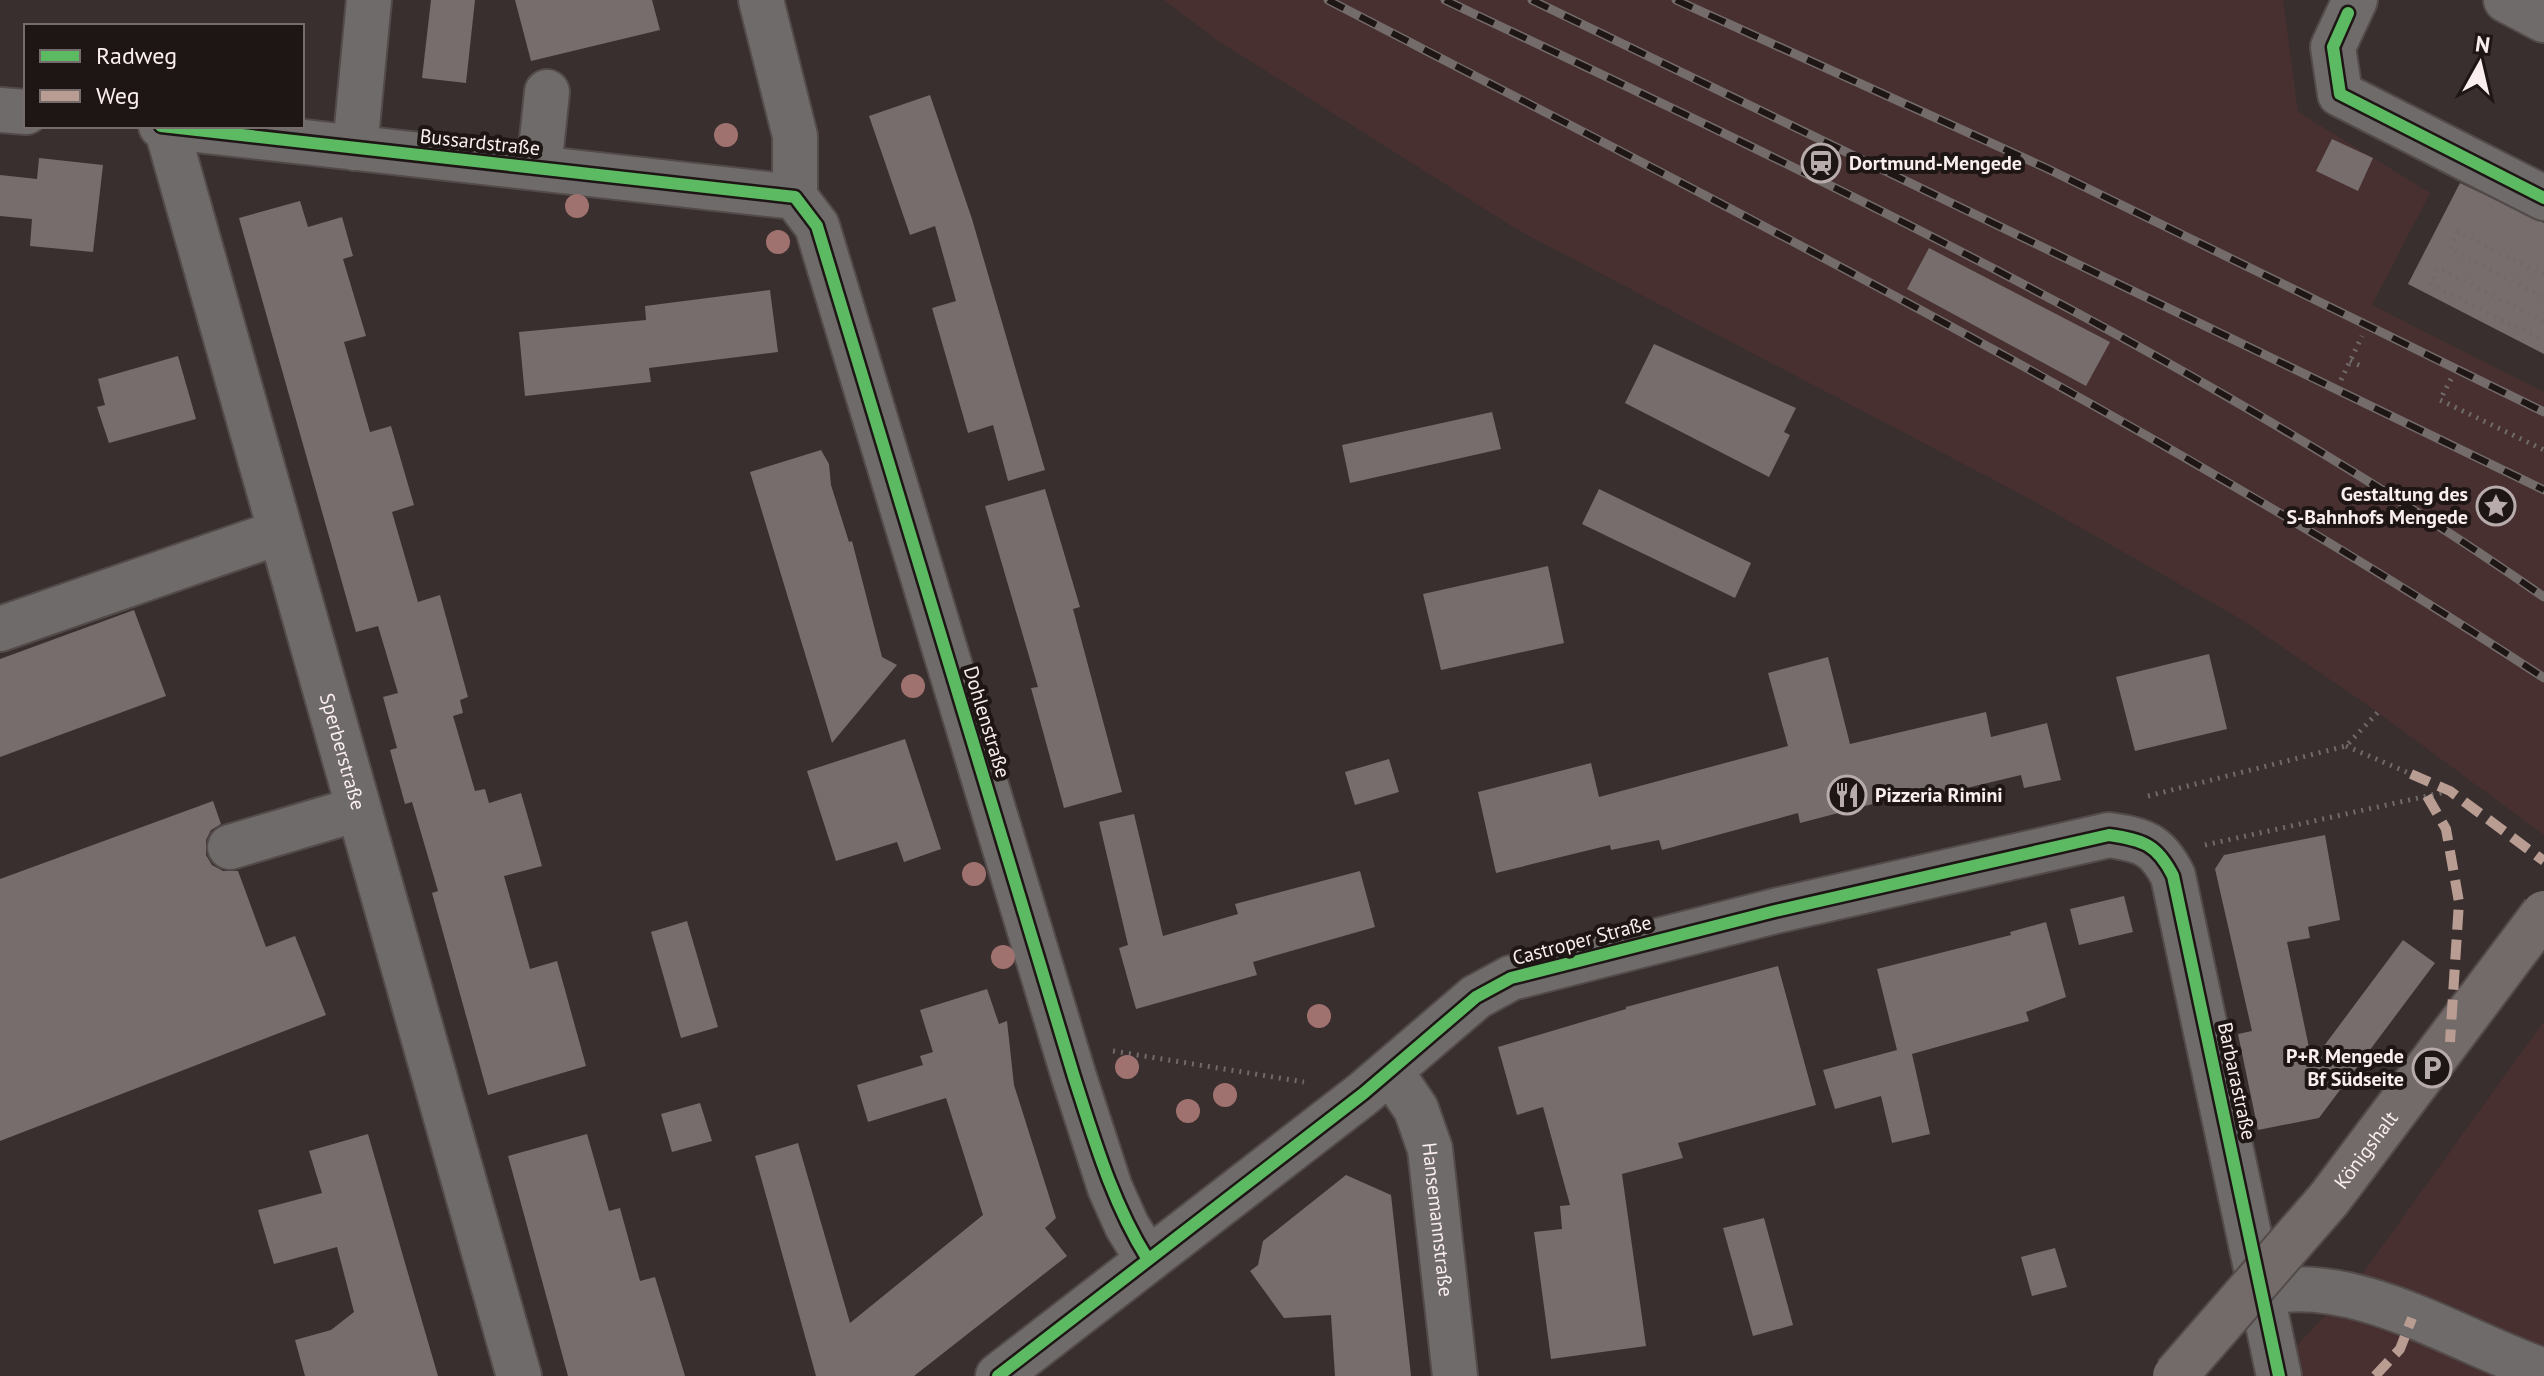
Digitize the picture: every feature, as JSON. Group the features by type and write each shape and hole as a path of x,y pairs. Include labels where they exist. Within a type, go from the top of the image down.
{"main road":[{"name":"Königshalt","path":"2175,1376 2329,1199 2544,913"}],"street":[{"path":"355,148 369,0"},
{"path":"761,0 795,136 795,197"},
{"path":"2355,0 2333,47 2340,94 2544,198"},
{"path":"2506,0 2544,20"},
{"path":"539,168 547,92"},
{"path":"0,110 24,112"},
{"name":"Sperberstraße","path":"164,128 519,1376"},
{"name":"Bussardstraße","path":"180,128 795,197"},
{"name":"Dohlenstraße","path":"795,197 817,226 1063,1043 1110,1188 1127,1226 1147,1258"},
{"path":"0,629 280,532"},
{"path":"230,847 358,809"},
{"name":"Castroper Straße","path":"998,1376 1378,1082 1476,997 1511,978 1775,911 2109,835 2138,839 2162,854"},
{"name":"Barbarastraße","path":"2162,854 2173,876 2279,1376"},
{"name":"Hansemannstraße","path":"1378,1082 1416,1109 1430,1149 1455,1376"},
{"path":"2263,1293 2288,1287 2355,1294 2544,1371"}],"path":[{"path":"2544,275 2458,232 2450,249 2544,297"},
{"path":"2544,321 2438,268 2430,284 2544,341"},
{"path":"2341,380 2362,336"},
{"path":"2350,361 2363,367"},
{"path":"2451,379 2440,400 2544,450"},
{"path":"2134,800 2346,746 2381,709"},
{"path":"2346,746 2411,774"},
{"path":"2162,854 2450,791"},
{"path":"1063,1043 1378,1082"}],"shaded area":[{"path":"1164,0 2283,0 2298,112 2430,193 2372,305 2544,392 2544,835 2372,708 2244,621 2032,500 1518,230 1220,42"},
{"path":"2544,1021 2544,1376 2268,1376 2355,1284"}],"building":[{"path":"431,0 475,0 466,83 422,78"},
{"path":"515,0 652,0 660,30 531,61"},
{"path":"930,95 972,219 1045,470 1008,481 993,425 968,433 932,308 956,301 935,226 910,235 869,116"},
{"path":"2332,139 2373,158 2358,191 2316,171"},
{"path":"39,158 103,165 93,252 30,246 32,219 0,216 0,175 37,179"},
{"path":"2460,183 2544,223 2544,354 2408,284"},
{"path":"300,201 308,227 342,217 353,256 343,259 366,336 344,342 370,432 391,426 414,505 392,512 418,602 440,595 468,697 460,700 463,713 453,716 475,791 485,789 489,803 521,793 542,866 504,876 530,969 557,961 586,1066 488,1095 432,893 438,891 412,802 405,804 390,750 397,748 383,697 398,693 378,626 356,632 239,218"},
{"path":"1929,248 2110,342 2086,386 1907,289"},
{"path":"770,290 778,352 649,368 651,382 525,396 519,332 646,320 645,306"},
{"path":"1654,344 1796,408 1784,432 1790,435 1769,477 1625,403"},
{"path":"178,356 196,419 109,443 97,407 105,405 98,379"},
{"path":"1492,412 1501,449 1350,483 1342,445"},
{"path":"821,450 829,464 831,485 849,542 852,541 882,657 897,665 832,743 750,472"},
{"path":"1045,489 1080,607 1073,609 1122,792 1064,808 1031,688 1038,687 985,506"},
{"path":"1599,489 1751,563 1735,598 1582,524"},
{"path":"1548,566 1564,643 1441,670 1423,594"},
{"path":"134,610 166,696 0,757 0,659"},
{"path":"2209,654 2227,729 2135,751 2116,677"},
{"path":"1828,657 1850,744 1986,712 1991,737 2047,723 2061,780 2024,788 2021,775 1921,799 1919,792 1800,823 1798,813 1662,850 1659,840 1611,850 1610,845 1496,873 1478,792 1591,763 1599,797 1788,746 1768,673"},
{"path":"905,739 941,849 904,862 897,842 836,861 807,771"},
{"path":"1389,759 1399,792 1355,805 1345,772"},
{"path":"213,801 221,824 211,830 206,840 206,855 212,865 223,871 238,871 266,947 295,936 326,1015 0,1141 0,879"},
{"path":"1134,814 1163,936 1238,914 1235,904 1360,871 1375,927 1253,962 1257,975 1136,1009 1119,948 1128,945 1099,822"},
{"path":"2325,835 2340,920 2308,927 2310,938 2287,942 2312,1062 2403,940 2435,963 2319,1118 2258,1130 2238,1034 2252,1031 2215,869 2224,855"},
{"path":"2124,896 2133,932 2079,945 2070,909"},
{"path":"687,921 718,1027 681,1038 651,932"},
{"path":"2046,922 2066,997 2026,1012 2029,1021 1912,1054 1930,1134 1892,1143 1881,1096 1835,1109 1823,1070 1897,1050 1877,969 2011,935 2010,932"},
{"path":"1778,966 1816,1105 1678,1143 1683,1158 1622,1174 1646,1346 1551,1359 1534,1232 1562,1229 1560,1206 1570,1205 1543,1107 1517,1115 1498,1047 1626,1007"},
{"path":"987,989 999,1024 1007,1021 1014,1085 1056,1218 1045,1228 1067,1256 914,1376 816,1376 755,1156 798,1143 850,1323 983,1215 946,1098 868,1122 857,1085 923,1065 920,1056 933,1052 920,1010"},
{"path":"700,1103 712,1141 672,1152 661,1114"},
{"path":"368,1134 438,1376 305,1376 295,1340 331,1330 354,1312 337,1247 274,1264 258,1210 322,1193 309,1151"},
{"path":"587,1134 609,1211 620,1208 640,1281 655,1277 685,1376 568,1376 508,1156"},
{"path":"1346,1175 1391,1195 1411,1376 1335,1376 1331,1315 1284,1318 1250,1271 1258,1265 1263,1241"},
{"path":"1764,1218 1793,1325 1753,1336 1723,1228"},
{"path":"2055,1248 2067,1287 2032,1296 2021,1257"}],"railway":[{"path":"1328,0 1945,323 2248,494 2544,678"},
{"path":"1445,0 1868,204 2145,350 2413,510 2544,597"},
{"path":"1532,0 2544,490"},
{"path":"1676,0 2046,168 2544,412"}],"marked path":[{"path":"2411,774 2450,791 2544,861"},
{"path":"2427,796 2446,829 2459,902 2450,1042"},
{"path":"2375,1376 2400,1349 2412,1318"}],"cycle path":[{"path":"2348,13 2333,47 2340,94 2544,198"},
{"path":"179,128 795,197 817,226 1089,1124 1114,1192 1147,1258"},
{"path":"998,1376 1364,1093 1476,997 1511,978 1775,911 2109,835 2148,845 2161,857 2173,876 2279,1376"}],"place":[{"name":"Dortmund-Mengede","path":"1821,163"},
{"name":"Gestaltung des S-Bahnhofs Mengede","path":"2496,506"},
{"name":"Pizzeria Rimini","path":"1847,795"},
{"name":"P+R Mengede Bf Südseite","path":"2432,1068"}]}
